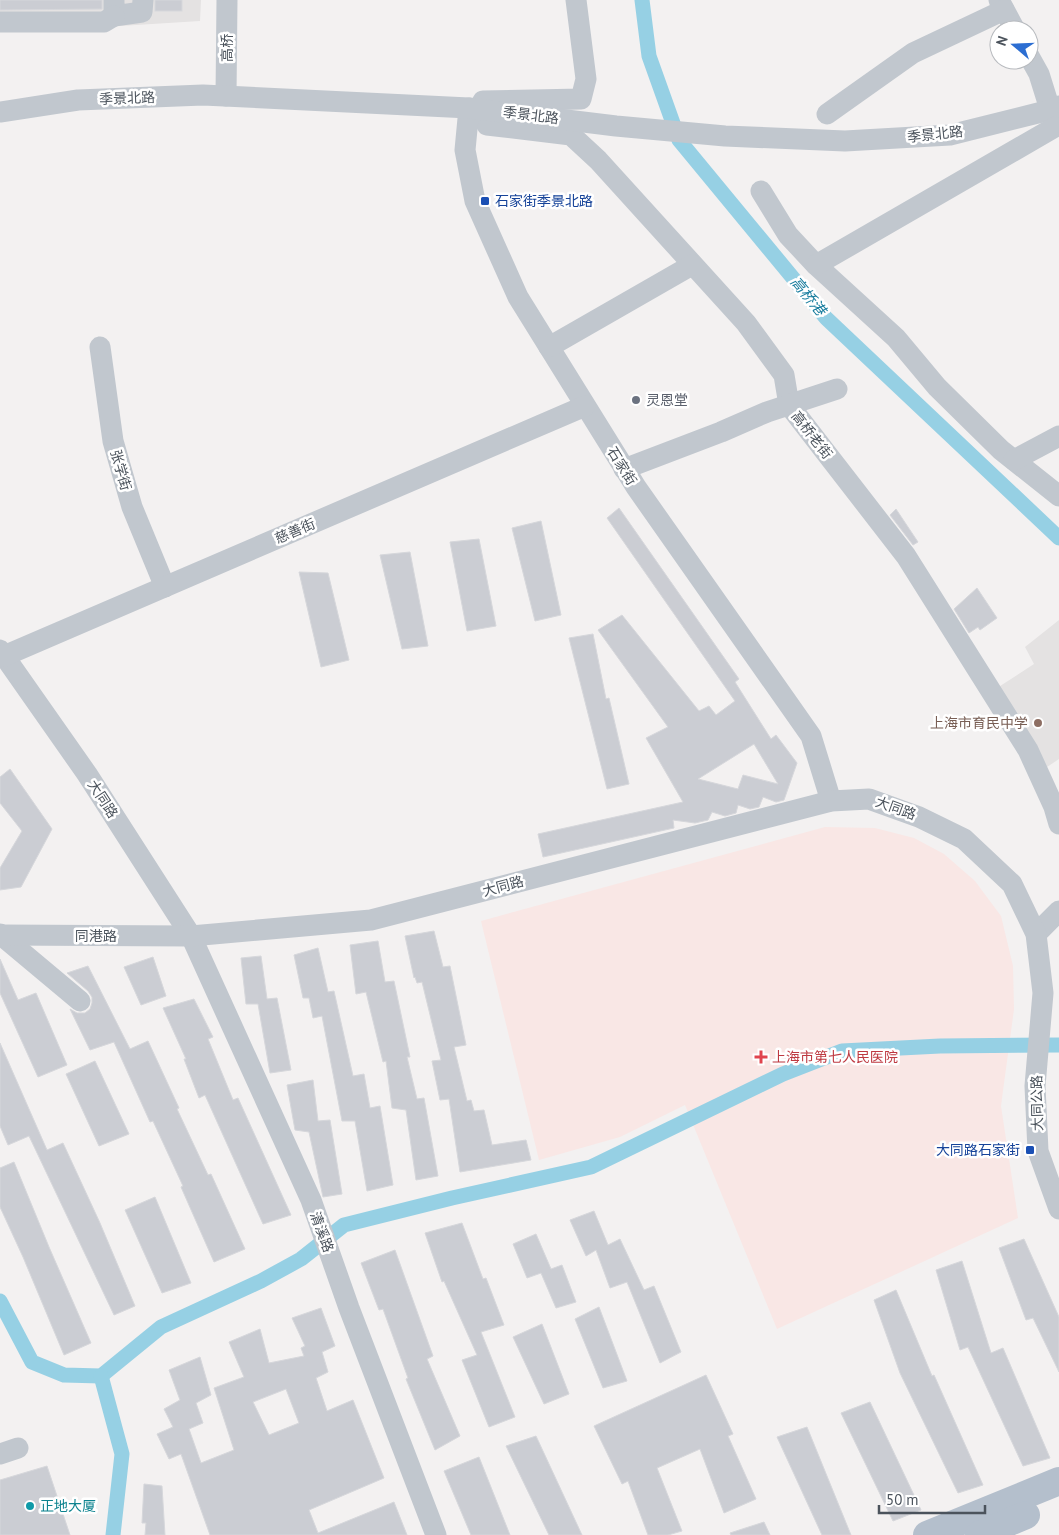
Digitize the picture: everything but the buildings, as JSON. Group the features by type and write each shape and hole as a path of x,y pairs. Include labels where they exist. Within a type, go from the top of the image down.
{"main road":[{"path":"926,1535 1059,1481"},
{"path":"979,1535 1059,1500"}],"street":[{"path":"0,22 104,22 114,8 142,12 142,0"},
{"name":"高桥","path":"226,96 227,0"},
{"path":"474,108 483,101 581,99 586,79 576,0"},
{"path":"827,114 913,52 1002,5 1010,20"},
{"path":"816,265 1056,119 1037,70"},
{"name":"季景北路","path":"0,112 78,100 203,95 474,108 616,126 724,136 845,141 950,135 1056,119"},
{"name":"高桥老街","path":"474,108 487,125 572,135 598,160 746,323 784,375 789,404 906,556 1028,750 1054,807 1059,824"},
{"name":"石家街","path":"474,108 465,150 475,201 518,297 636,487 811,736 831,801"},
{"path":"760,191 788,235 816,265 896,338 938,387 1001,450 1059,496"},
{"path":"549,347 692,265"},
{"name":"张学街","path":"100,347 113,441 132,507 164,586"},
{"path":"624,469 766,412 837,389"},
{"name":"慈善街","path":"2,653 164,586 585,406"},
{"path":"1014,460 1059,436"},
{"name":"大同路","path":"2,653 87,774 191,936 371,920 831,801 869,799 920,817 964,839 1012,884 1036,934 1043,993"},
{"path":"1036,934 1059,912"},
{"path":"0,935 80,1001"},
{"name":"同港路","path":"0,935 191,936"},
{"name":"清溪路","path":"191,936 311,1200 337,1274 436,1535"},
{"name":"大同公路","path":"1043,993 1035,1086 1038,1151 1059,1209"}],"shaded area":[{"path":"0,0 201,0 200,21 104,27 0,25"},
{"name":"上海市育民中学","path":"1059,620 1059,759 1044,769 997,688 1034,664 1025,647"},
{"name":"上海市第七人民医院","path":"825,827 875,828 914,838 944,854 975,881 1001,916 1013,966 1014,1009 1001,1106 1018,1218 777,1329 685,1105 620,1137 539,1160 481,921"}],"waterway":[{"name":"高桥港","path":"642,0 649,56 679,140 826,318 1059,538"},
{"path":"0,1301 32,1362 64,1375 101,1376 161,1327 261,1281 301,1259 344,1225 452,1198 591,1167 783,1074 842,1051 940,1046 1059,1045"},
{"path":"101,1376 122,1454 113,1535"}],"place":[{"name":"石家街季景北路","path":"485,201"},
{"name":"灵恩堂","path":"636,400"},
{"name":"上海市育民中学","path":"1038,723"},
{"name":"上海市第七人民医院","path":"761,1057"},
{"name":"大同路石家街","path":"1030,1150"},
{"name":"正地大厦","path":"30,1506"}]}
